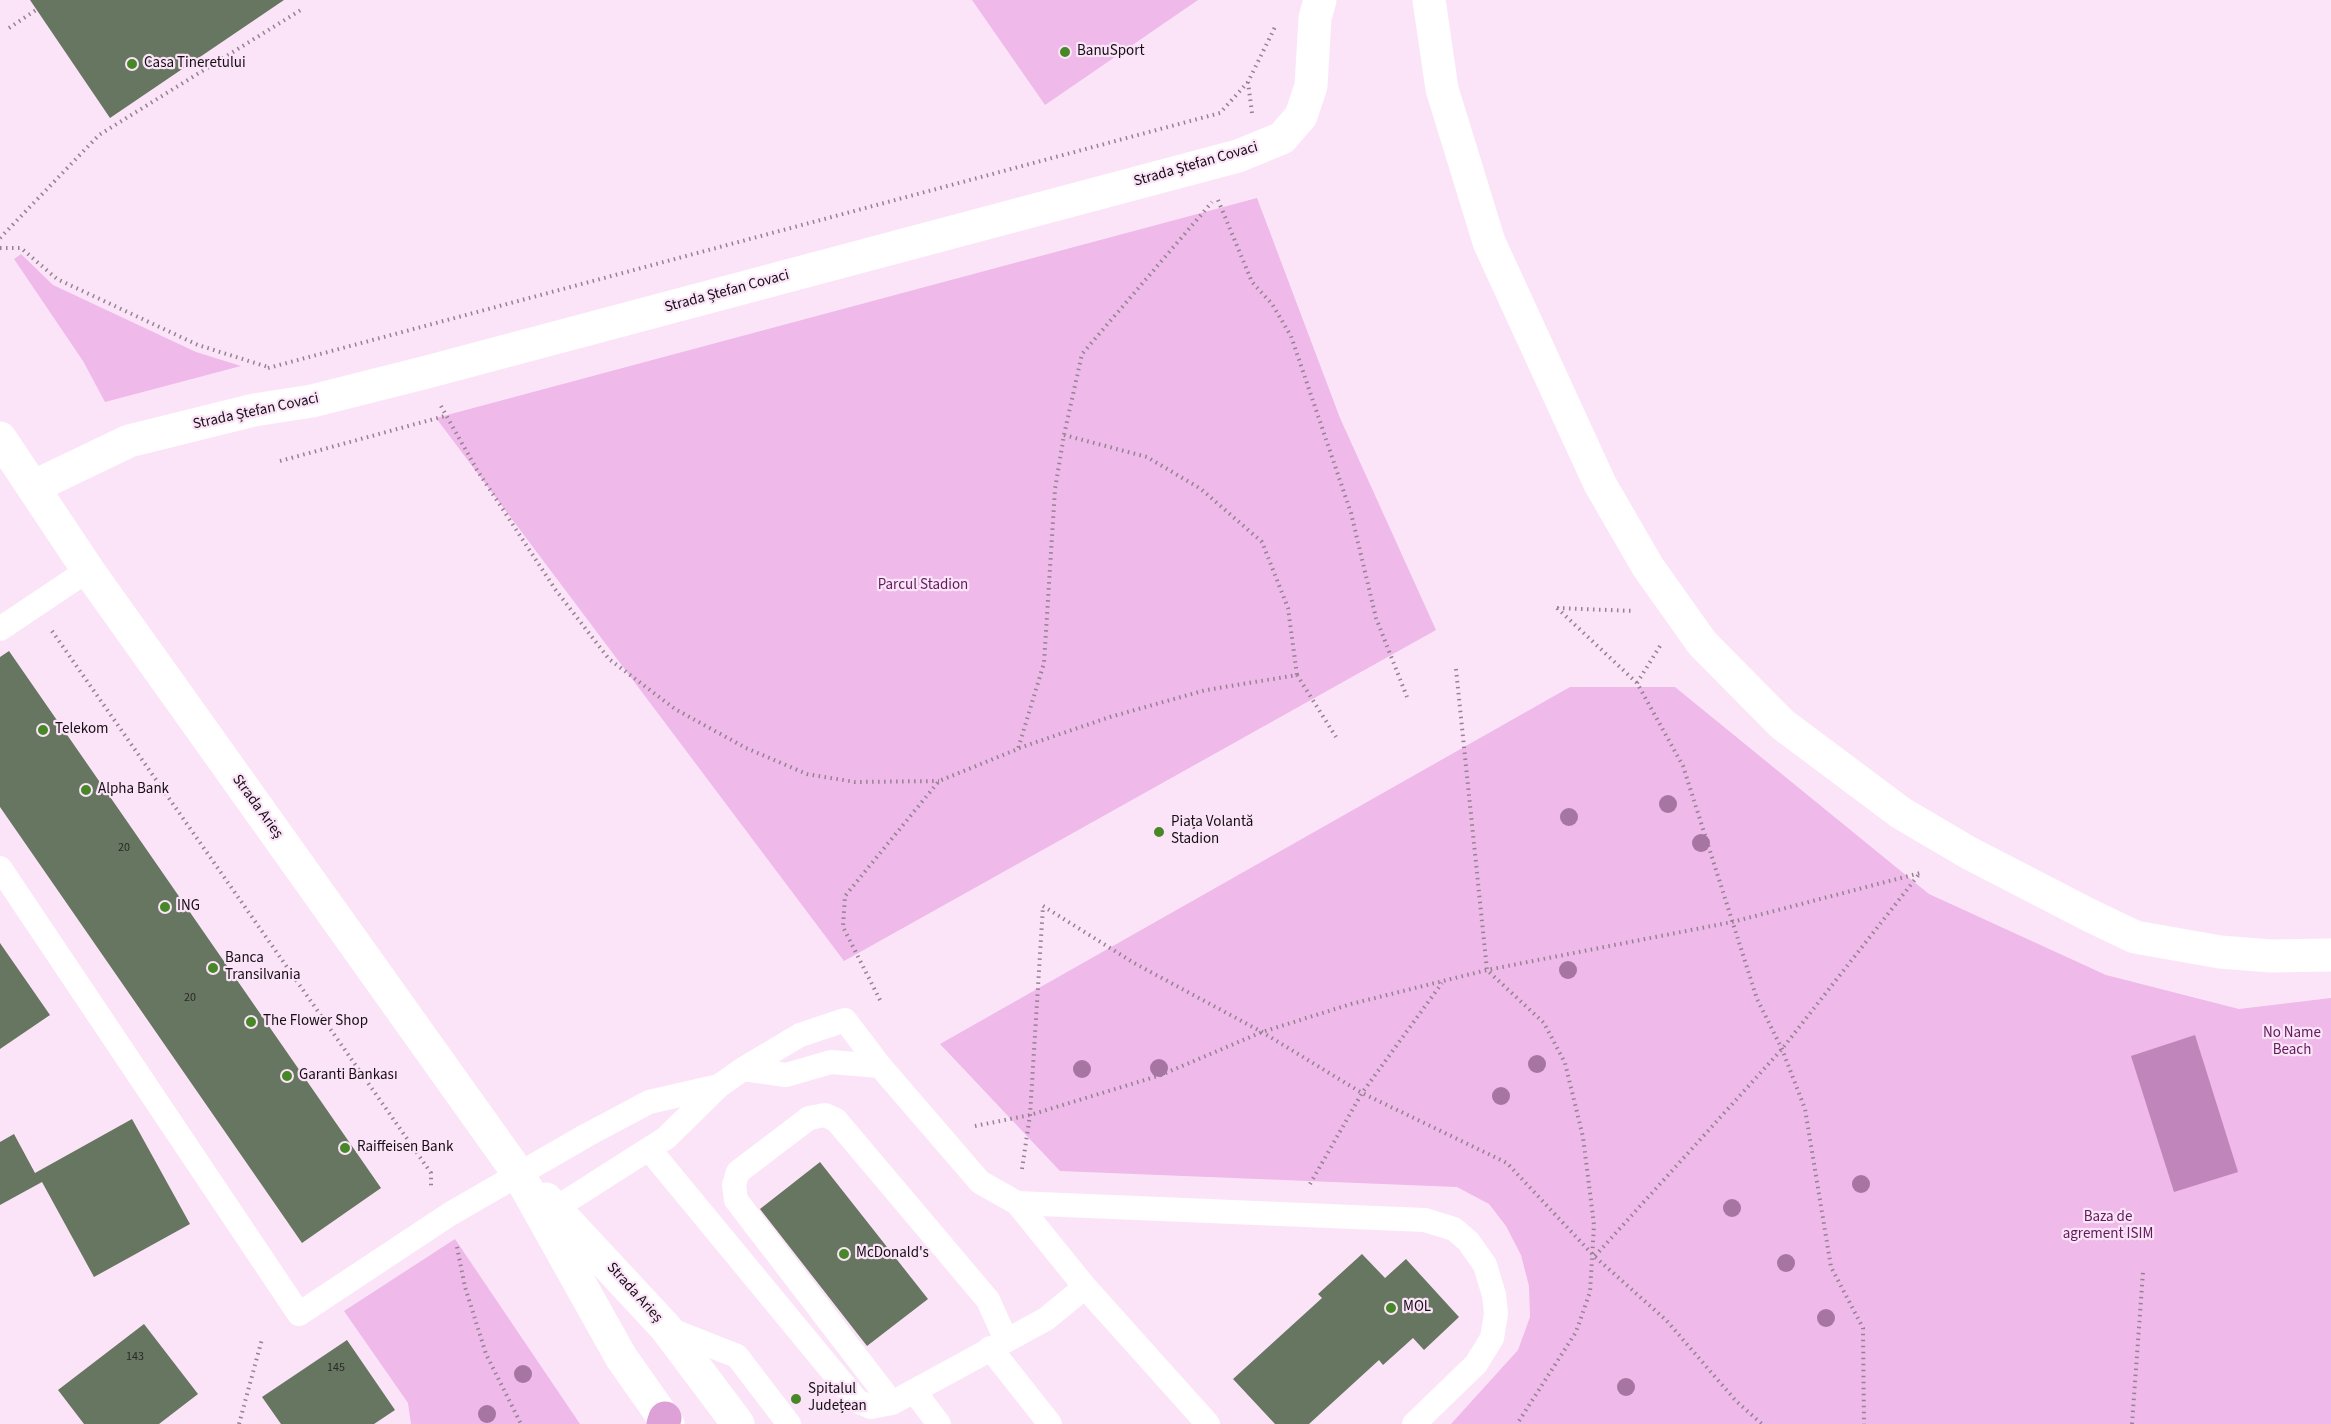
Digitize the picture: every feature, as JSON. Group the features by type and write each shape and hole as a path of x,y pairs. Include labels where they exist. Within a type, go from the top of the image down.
{"street":[{"name":"Strada Ștefan Covaci","path":"33,488 129,441 254,410 312,401 427,372 1238,156 1282,138 1301,116 1311,86 1315,18 1320,0"},
{"path":"1429,0 1442,89 1490,242 1600,484 1648,567 1702,643 1782,724 1901,813 2047,894 2135,936 2220,952 2271,956 2331,954"},
{"name":"Strada Arieș","path":"0,438 88,570 518,1173 621,1357 666,1422"},
{"name":"Strada Arieș","path":"518,1173 556,1208 666,1328 738,1424"}],"lane":[{"path":"0,629 88,570"},
{"path":"0,868 299,1314 450,1214 518,1173 649,1102 719,1086"},
{"path":"556,1208 666,1138 719,1086 743,1069 800,1035 845,1020 880,1066 980,1182 1017,1203 1085,1287 1208,1424"},
{"path":"743,1069 786,1075 831,1062 880,1066"},
{"path":"892,1404 736,1200 734,1185 738,1172 809,1118 825,1115 836,1120 988,1300 998,1344 1050,1424"},
{"path":"649,1149 857,1401 870,1407 892,1404 1046,1319 1085,1287"},
{"path":"1017,1203 1327,1215 1440,1222 1454,1229 1468,1241 1485,1265 1494,1294 1496,1314 1492,1338 1476,1364 1414,1424"},
{"path":"666,1328 737,1356 789,1424"},
{"path":"914,1391 939,1424"}],"path":[{"path":"0,238 99,135 304,8"},
{"path":"9,28 36,10"},
{"path":"258,370 1221,112 1248,82 1281,14"},
{"path":"1238,156 1254,128 1248,82"},
{"path":"1018,748 1044,663 1055,489 1082,354 1217,197 1252,282 1272,304 1291,336 1351,513 1376,618 1407,697"},
{"path":"0,248 21,248 57,279 198,345 269,367"},
{"path":"427,372 446,416 477,470 548,579 609,659 675,709 746,748 807,774 855,782 939,781 1018,748 1110,717 1206,690 1297,675"},
{"path":"280,461 446,416"},
{"path":"1064,435 1147,457 1200,489 1262,542 1288,608 1297,675 1336,737"},
{"path":"1681,613 1557,608 1637,683 1683,766 1757,999 1782,1049 1805,1109 1831,1267 1863,1328 1864,1424"},
{"path":"51,630 430,1173 431,1194"},
{"path":"1456,669 1487,970 1544,1023 1565,1063 1583,1137 1594,1225 1594,1256 1590,1292 1576,1332 1517,1424"},
{"path":"880,1000 843,927 845,896 939,781"},
{"path":"1594,1256 1782,1049 1920,873 1950,842"},
{"path":"939,1134 1030,1115 1161,1075 1262,1032 1351,1004 1487,970 1732,922 1920,873"},
{"path":"1017,1203 1030,1115 1043,906 1134,963 1262,1032 1362,1092 1507,1163 1594,1256 1666,1320 1736,1401 1762,1424"},
{"path":"1293,1213 1362,1092 1442,983"},
{"path":"459,1236 457,1247 465,1287 486,1354 521,1424"},
{"path":"2132,1424 2143,1272"},
{"path":"239,1424 262,1339"}],"green space":[{"name":"BanuSport","path":"972,0 1198,0 1045,105"},
{"name":"Parcul Stadion","path":"1257,198 1340,418 1436,630 844,961 436,418"},
{"path":"21,254 53,285 196,352 241,366 105,402 83,361 14,259"},
{"path":"1570,687 1675,687 1929,894 2106,975 2239,1009 2331,998 2331,1424 1451,1424 1518,1350 1530,1317 1529,1286 1521,1255 1506,1226 1489,1204 1457,1187 1060,1171 940,1044"},
{"path":"455,1239 580,1424 411,1424 408,1403 344,1311"}],"shaded area":[{"path":"2195,1035 2238,1172 2174,1192 2131,1056"}],"building":[{"name":"Casa Tineretului","path":"30,0 284,0 110,118"},
{"path":"9,651 381,1188 302,1243 0,807 0,657"},
{"path":"0,943 50,1015 0,1049"},
{"path":"132,1119 190,1224 94,1277 42,1182 0,1205 0,1142 14,1134 35,1173"},
{"name":"McDonald's","path":"820,1162 928,1299 867,1346 760,1209"},
{"path":"1362,1254 1385,1278 1406,1259 1459,1317 1424,1350 1413,1338 1383,1365 1379,1360 1309,1424 1275,1424 1233,1379 1322,1298 1318,1294"},
{"path":"144,1324 198,1394 159,1424 84,1424 58,1390"},
{"path":"347,1340 395,1410 374,1424 281,1424 262,1397"}],"place":[{"name":"BanuSport","path":"1065,52"},
{"name":"Casa Tineretului","path":"132,64"},
{"name":"Telekom","path":"43,730"},
{"name":"Alpha Bank","path":"86,790"},
{"name":"Piața Volantă Stadion","path":"1159,832"},
{"name":"ING","path":"165,907"},
{"name":"Banca Transilvania","path":"213,968"},
{"name":"The Flower Shop","path":"251,1022"},
{"name":"Garanti Bankası","path":"287,1076"},
{"name":"Raiffeisen Bank","path":"345,1148"},
{"name":"McDonald's","path":"844,1254"},
{"name":"MOL","path":"1391,1308"},
{"name":"Spitalul Județean","path":"796,1399"}],"park label":[{"name":"No Name Beach","path":"2292,1042"},
{"name":"Baza de agrement ISIM","path":"2108,1226"}]}
